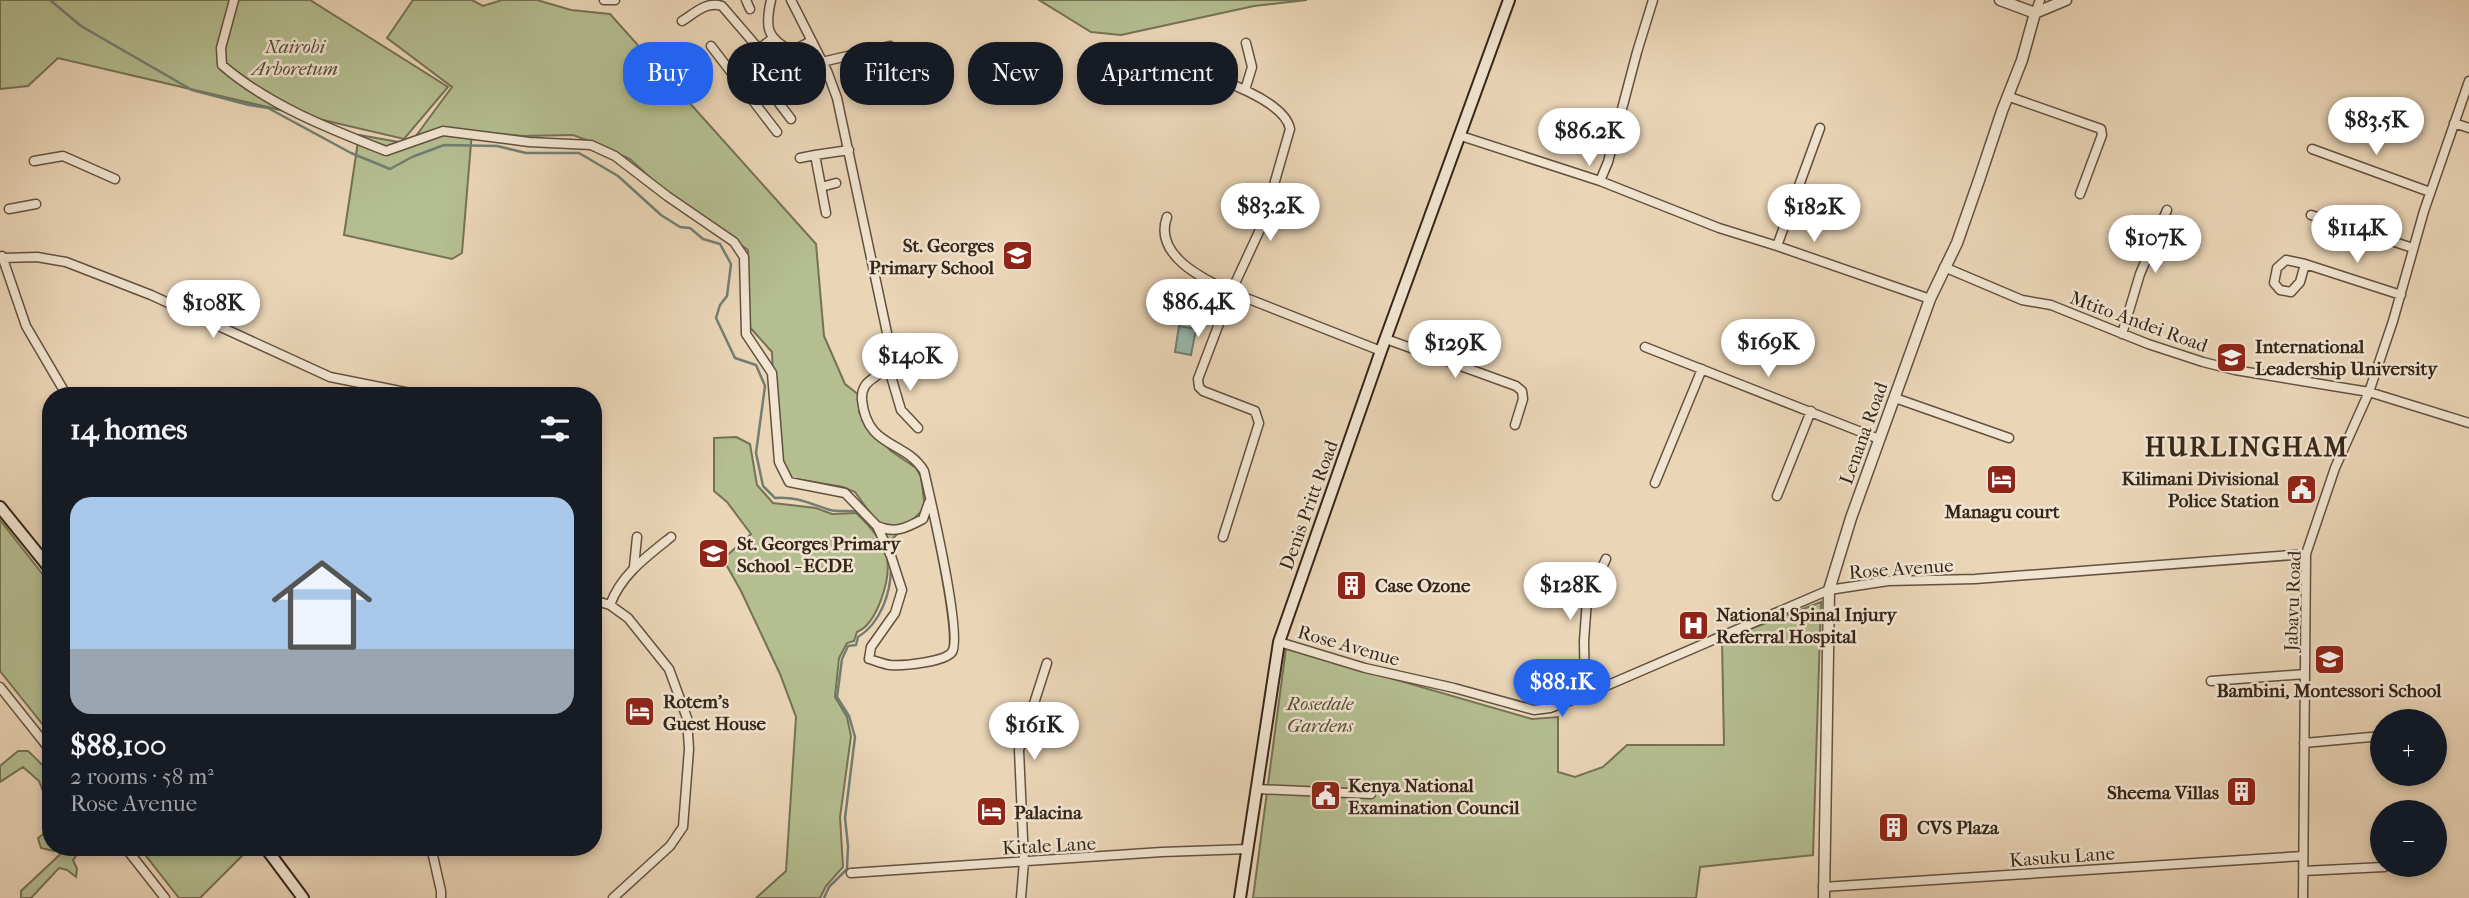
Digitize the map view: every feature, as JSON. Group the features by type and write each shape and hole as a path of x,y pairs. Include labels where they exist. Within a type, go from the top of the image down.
{"main road":[{"name":"Denis Pritt Road","path":"1240,898 1279,642 1381,351 1509,0"},
{"path":"0,507 42,559"},
{"path":"272,856 303,898"}],"street":[{"path":"234,0 222,48 222,65 242,82 342,134 386,151 443,131 529,142 591,145 615,156 667,197 734,242 744,257 746,334 772,373 779,462 789,482 845,493 877,526 891,556 902,590 895,613 871,647 869,659 890,665 935,661 950,655 955,649 946,571 924,471 920,464 881,438 870,427 864,412 862,396 869,379 883,372 888,366"},
{"path":"604,0 615,0"},
{"path":"746,0 750,9"},
{"path":"771,0 767,22 773,38 792,51 811,41 790,0"},
{"path":"1600,181 1608,162 1653,0"},
{"path":"2000,0 2035,13 2066,0"},
{"name":"Lenana Road","path":"1824,892 1829,590 1851,518 1930,299 1957,243 2022,60 2040,0"},
{"path":"682,21 703,7 716,4 722,6 753,42"},
{"path":"768,42 773,38"},
{"path":"1245,90 1252,67 1246,43"},
{"path":"713,48 727,65"},
{"path":"826,72 837,98 849,150 890,347 888,366 901,410 918,428"},
{"name":"Jabavu Road","path":"2303,898 2305,554 2335,468 2369,392 2401,295 2430,192 2469,81"},
{"path":"1223,537 1259,423 1255,411 1203,391 1199,387 1199,379 1231,292 1263,223 1290,130 1284,116 1263,98 1238,88"},
{"path":"2007,96 2101,129 2102,135 2080,194"},
{"path":"758,105 778,132"},
{"path":"781,105 791,119"},
{"path":"2454,123 2469,128"},
{"path":"1777,246 1820,128"},
{"path":"1461,136 1600,181 1733,233 1930,299"},
{"path":"2312,149 2430,192"},
{"path":"800,158 849,150"},
{"path":"815,155 826,213"},
{"path":"34,162 63,156 115,178"},
{"path":"821,187 836,183"},
{"path":"9,209 36,204"},
{"path":"2122,334 2140,274 2166,210"},
{"path":"2311,215 2413,248"},
{"path":"1167,217 1163,235 1174,253 1196,274 1231,292 1381,351"},
{"path":"62,387 26,326 1,256 37,257 66,262 151,295 330,377 380,387"},
{"path":"2305,264 2295,290 2286,292 2276,287 2274,278 2282,261 2294,260 2401,295"},
{"name":"Mtito Andei Road","path":"1944,267 2022,300 2051,305 2159,348 2235,370 2369,392"},
{"path":"1386,339 1516,386 1522,391 1523,399 1515,425"},
{"path":"1645,348 1880,439"},
{"path":"1655,483 1702,369"},
{"path":"2369,392 2469,423"},
{"path":"1895,398 2009,438"},
{"path":"1777,496 1811,411"},
{"path":"877,526 889,531 923,519 930,499"},
{"path":"634,567 636,537"},
{"path":"610,605 615,591 634,567 671,537"},
{"name":"Rose Avenue","path":"1279,642 1366,668 1535,710 1550,708 1585,695 1829,590 1888,581 1975,579 2305,554"},
{"path":"1585,695 1584,641 1587,600 1606,559"},
{"path":"602,603 628,618 668,669 687,718 690,748 683,827 670,846 613,898"},
{"path":"1021,898 1024,861 1018,750 1047,663"},
{"path":"2211,681 2305,674"},
{"path":"0,687 42,740"},
{"path":"2304,743 2370,737"},
{"path":"1257,789 1371,794"},
{"name":"Kitale Lane","path":"851,873 1248,849"},
{"path":"132,856 163,894 152,898"},
{"path":"433,856 441,891 440,898"},
{"name":"Kasuku Lane","path":"1824,892 2303,856"},
{"path":"2303,871 2370,868"}],"green space":[{"name":"Nairobi Arboretum","path":"0,0 310,0 448,87 404,139 58,58 28,86 0,89"},
{"path":"413,0 472,0 483,6 502,0 537,0 571,10 610,14 635,42 623,42 623,105 692,105 816,244 824,336 845,384 859,395 859,412 870,429 891,451 916,468 921,477 925,508 890,541 855,492 843,487 790,478 783,470 774,406 772,352 747,324 748,250 665,191 630,159 573,135 523,136 472,131 462,253 452,259 344,235 359,135 410,144 452,87 387,38"},
{"path":"1039,0 1307,0 1254,6 1121,35 1091,32"},
{"path":"736,437 750,444 757,485 773,503 816,508 832,514 856,513 879,539 887,558 885,589 876,611 871,620 857,632 854,641 847,643 839,658 835,697 847,717 851,736 840,817 843,867 826,886 820,898 756,898 786,871 796,717 780,674 723,559 751,534 727,502 714,491 714,438"},
{"path":"0,520 42,574 42,724 0,671"},
{"name":"Rosedale Gardens","path":"1821,602 1813,855 1700,867 1696,898 1253,898 1286,648 1532,719 1558,717 1558,772 1575,777 1603,767 1627,745 1724,745 1722,640"},
{"path":"18,751 28,751 42,765 42,788 39,781 23,767 0,782 0,766"},
{"path":"42,835 42,848 41,848 38,838"},
{"path":"58,856 76,856 73,860 77,869 76,877 59,868 31,898 21,898 21,891"},
{"path":"146,856 242,856 200,898 179,898"}],"water":[{"path":"1179,326 1196,329 1191,355 1175,352"}],"waterway":[{"path":"50,0 81,26 192,90 268,108 351,153 390,169 444,145 497,146 526,153 579,153 618,176 661,215 680,227 690,228 703,239 720,244 731,264 727,296 720,305 716,318 735,358 756,365 765,386 756,453 763,486 775,498 797,499 830,510 858,512"},
{"path":"824,898 829,887 847,869 845,818 855,737 849,716 837,697 842,659 848,646 856,645 858,637 879,615 887,596 891,567"}],"place":[{"name":"St. Georges Primary School","path":"1017,256"},
{"name":"International Leadership University","path":"2232,357"},
{"name":"Managu court","path":"2002,480"},
{"name":"Kilimani Divisional Police Station","path":"2302,489"},
{"name":"St. Georges Primary School - ECDE","path":"714,554"},
{"name":"Case Ozone","path":"1352,585"},
{"name":"National Spinal Injury Referral Hospital","path":"1693,625"},
{"name":"Bambini, Montessori School","path":"2329,659"},
{"name":"Rotem's Guest House","path":"640,712"},
{"name":"Sheema Villas","path":"2242,792"},
{"name":"Kenya National Examination Council","path":"1325,796"},
{"name":"Palacina","path":"991,812"},
{"name":"CVS Plaza","path":"1894,827"}],"district":[{"name":"HURLINGHAM","path":"2247,447"}]}
